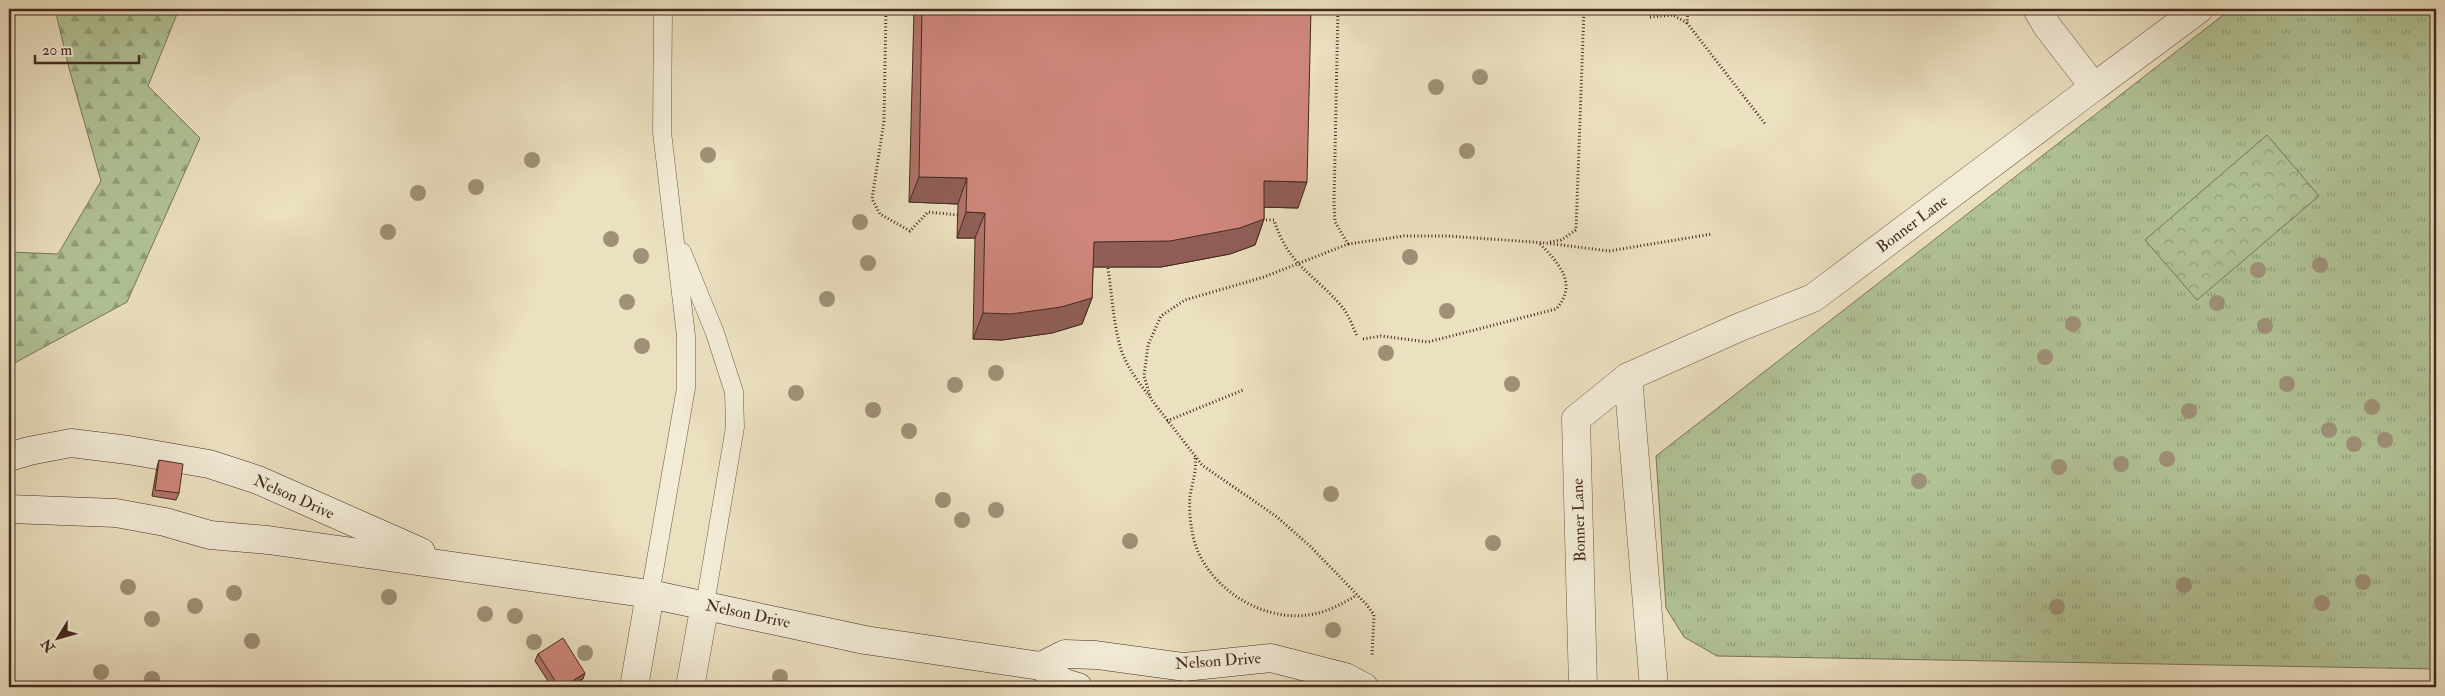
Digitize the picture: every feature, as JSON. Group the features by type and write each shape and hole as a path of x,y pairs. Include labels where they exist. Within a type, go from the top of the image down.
{"street":[{"path":"2037,9 2047,26 2094,87"},
{"name":"Bonner Lane","path":"1583,687 1576,419 1628,377 1740,326 1813,298 2199,9"},
{"path":"1628,377 1654,687"},
{"name":"Nelson Drive","path":"9,458 29,451 72,443 128,450 209,464 258,480 453,566"},
{"name":"Nelson Drive","path":"9,509 116,513 165,522 210,535 268,540 650,594 705,604 865,640 1041,666 1064,683 1078,687"},
{"path":"634,687 650,594"},
{"path":"690,687 705,604"},
{"name":"Nelson Drive","path":"1041,666 1065,654 1096,655 1184,667 1271,658 1345,677 1364,687"}],"lane":[{"path":"650,594 686,388 686,336 662,132 662,9"},
{"path":"672,227 715,333 734,392 735,427 705,604"}],"path":[{"path":"886,9 884,121 872,199 880,214 910,231 928,212 958,215"},
{"path":"1338,9 1334,203 1335,222 1348,244"},
{"path":"1546,243 1561,240 1576,230 1584,9"},
{"path":"1687,23 1688,9"},
{"path":"1650,17 1673,15 1687,23 1766,125"},
{"path":"1255,219 1274,220 1279,235 1298,264 1344,310 1357,336"},
{"path":"1151,399 1144,376 1148,345 1161,316 1185,300 1264,277 1348,244 1404,236 1457,237 1539,242 1609,251 1712,234"},
{"path":"1363,340 1382,336 1428,342 1556,309 1565,299 1566,283 1557,261 1539,242"},
{"path":"1108,268 1114,318 1120,347 1132,372 1167,422 1202,465 1284,523 1310,546 1374,615 1372,660"},
{"path":"1167,422 1243,390"},
{"path":"1194,456 1196,464 1190,509 1192,530 1195,544 1202,560 1214,578 1231,592 1265,612 1286,616 1308,615 1330,609 1357,595"}],"green space":[{"path":"55,9 179,9 148,86 200,138 127,302 9,366 9,252 58,254 101,181 69,68"},
{"path":"2231,9 2436,9 2436,669 1717,656 1684,637 1666,608 1656,456"},
{"path":"2267,135 2319,196 2197,300 2145,240"}],"building":[{"path":"922,9 1311,9 1307,182 1264,181 1264,219 1240,228 1170,241 1094,242 1092,298 1061,307 1011,314 983,313 985,213 966,212 967,178 919,177"},
{"path":"159,460 183,464 179,493 155,490"},
{"path":"563,638 585,673 563,687 559,687 538,654"}]}
